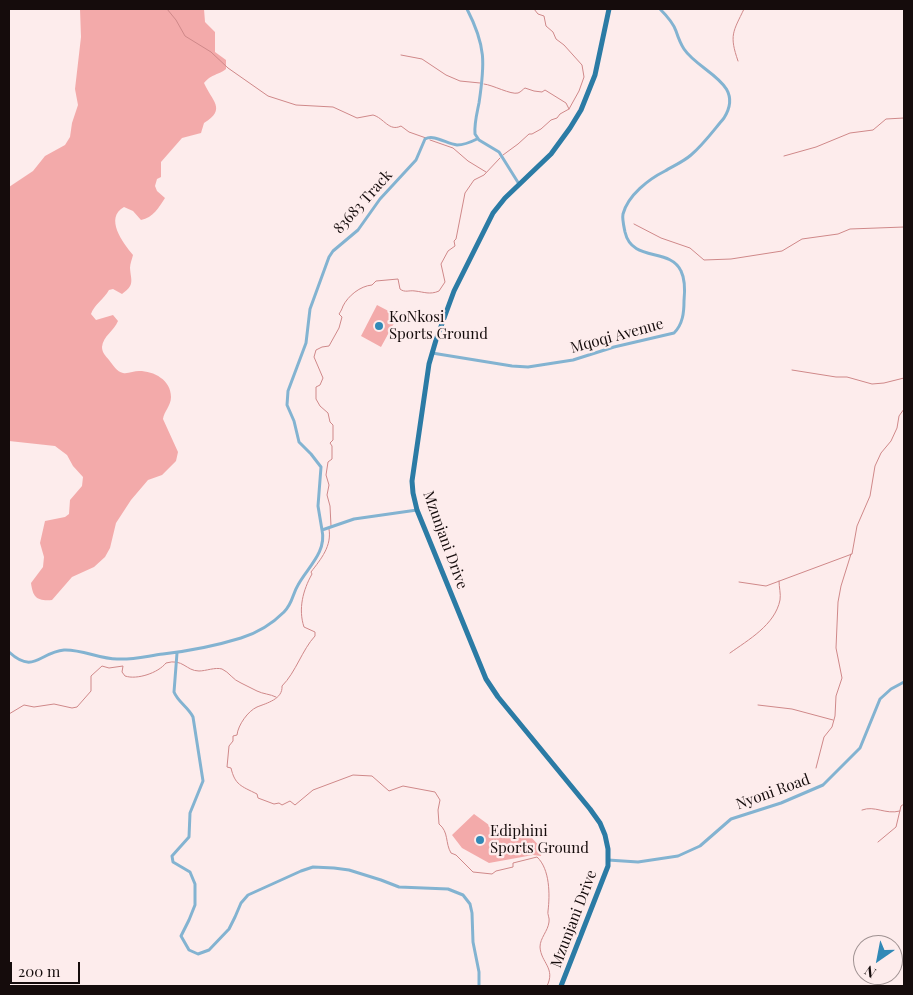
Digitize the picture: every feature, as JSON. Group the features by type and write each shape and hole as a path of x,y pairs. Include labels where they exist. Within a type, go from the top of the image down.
{"main road":[{"name":"Mzunjani Drive","path":"561,986 605,875 608,860 605,835 597,818 493,691 486,679 417,510 413,493 413,474 432,353 454,291 489,220 505,198 554,150 581,110 595,75 609,9"}],"street":[{"path":"467,9 478,32 484,60 484,73 474,130 477,139 499,152 519,184"},
{"name":"Mqoqi Avenue","path":"432,353 528,367 573,360 614,346 674,333 677,330 682,318 684,300 681,271 672,261 631,246 627,239 623,216 634,195 645,184 692,154 724,118 728,112 730,101 728,90 722,82 684,49 674,26 660,9"},
{"name":"83683 Track","path":"322,530 318,506 321,467 299,442 286,400 306,343 310,309 327,261 333,251 359,229 378,202 416,160 424,139 430,137 457,145 477,139"},
{"path":"9,652 24,663 66,650 119,660 177,653 241,638 258,631 277,618 292,602 298,584 315,560 322,541 322,530 354,519 417,510"},
{"path":"177,653 174,692 193,717 203,778 201,789 190,813 189,837 172,856 173,862 190,872 194,880 195,905 181,936 191,952 200,954 209,950 229,929 242,900 251,893 313,867 334,868 350,870 399,887 448,889 463,895 470,904 472,913 473,942 479,986"},
{"name":"Nyoni Road","path":"608,860 638,862 678,856 700,846 731,819 781,803 823,785 860,748 880,699 885,693 904,682"}],"shaded area":[{"path":"80,9 204,9 205,22 215,32 215,52 226,60 226,69 204,83 216,104 215,113 204,123 201,133 182,138 161,162 161,177 157,179 155,186 157,191 165,198 158,208 152,215 141,220 133,211 124,207 118,212 115,224 117,231 133,255 130,266 131,285 122,294 113,289 109,290 91,314 96,320 113,315 118,321 104,340 102,347 104,354 117,370 125,373 145,371 161,378 168,386 171,400 163,419 178,452 176,461 162,475 148,480 131,500 116,523 110,548 105,557 94,567 72,577 52,600 47,600 37,598 31,583 43,567 44,557 40,543 45,521 65,517 69,514 70,500 82,486 83,477 73,466 67,455 55,446 9,441 9,187 33,171 45,156 65,145 70,137 78,105 75,89 81,37"},
{"name":"KoNkosi Sports Ground","path":"377,305 398,316 381,347 361,336"},
{"path":"474,814 504,836 511,834 520,825 542,849 541,856 533,855 489,863 462,848 452,835"}],"waterway":[{"path":"167,9 185,36 211,52 228,68 268,96 296,105 333,107 357,118 373,115 390,126 401,126 409,132 426,138"},
{"path":"503,155 529,134 541,129 551,120 569,109 584,77 582,65 556,39 553,32 546,26 544,16 538,14 534,9"},
{"path":"738,61 733,39 737,23 744,9"},
{"path":"401,55 422,59 446,75 460,81 480,83"},
{"path":"484,84 515,93 519,93 525,88 542,92 545,90 566,103 569,109"},
{"path":"784,156 816,147 850,133 873,130 886,119 904,118"},
{"path":"430,140 453,148 468,161 486,172"},
{"path":"331,526 330,506 327,495 329,485 326,475 328,462 332,459 332,446 330,443 333,440 333,425 330,422 328,413 320,406 316,399 316,387 320,385 323,378 314,357 316,350 329,346 339,328 342,317 339,314 343,306 359,289 372,285 376,281 398,279 400,289 404,291 430,293 439,291 445,282 441,264 448,251 455,246 454,241 456,239 465,193 474,180 484,175 500,158"},
{"path":"634,224 661,238 690,248 704,260 731,259 782,251 802,239 838,234 850,229 904,227"},
{"path":"792,370 847,377 872,384 904,378"},
{"path":"739,582 766,586 852,554 857,526 870,496 875,466 881,453 891,441 897,428 899,416 904,409"},
{"path":"329,529 327,547 311,572 312,574 302,600 301,613 304,627 315,632 315,636 282,686 280,694 274,700 254,709 244,719 237,735 233,736 233,741 229,746 227,767 231,768 237,782 257,794 258,798 282,805 290,801 295,805 313,790 353,775 372,776 389,791 403,786 435,792 440,800 438,810 439,824 446,834 449,849 451,853 456,855 473,872 492,874 496,871 513,867 513,863 537,857 547,875 549,890 549,922 540,947 550,975 547,986"},
{"path":"816,768 824,737 832,727 835,716 836,696 842,678 836,648 838,602 851,554"},
{"path":"730,653 760,631 773,617 780,600 779,581"},
{"path":"9,714 24,705 34,707 54,704 72,708 77,707 91,691 91,676 102,666 109,668 123,666 122,672 125,676 130,677 147,675 158,670 166,663 172,662 202,671 222,669 245,685 276,697"},
{"path":"758,705 792,709 833,720"},
{"path":"878,842 896,827 901,806 904,804"},
{"path":"862,810 900,811"}],"place":[{"name":"KoNkosi Sports Ground","path":"379,326"},
{"name":"Ediphini Sports Ground","path":"480,840"}]}
